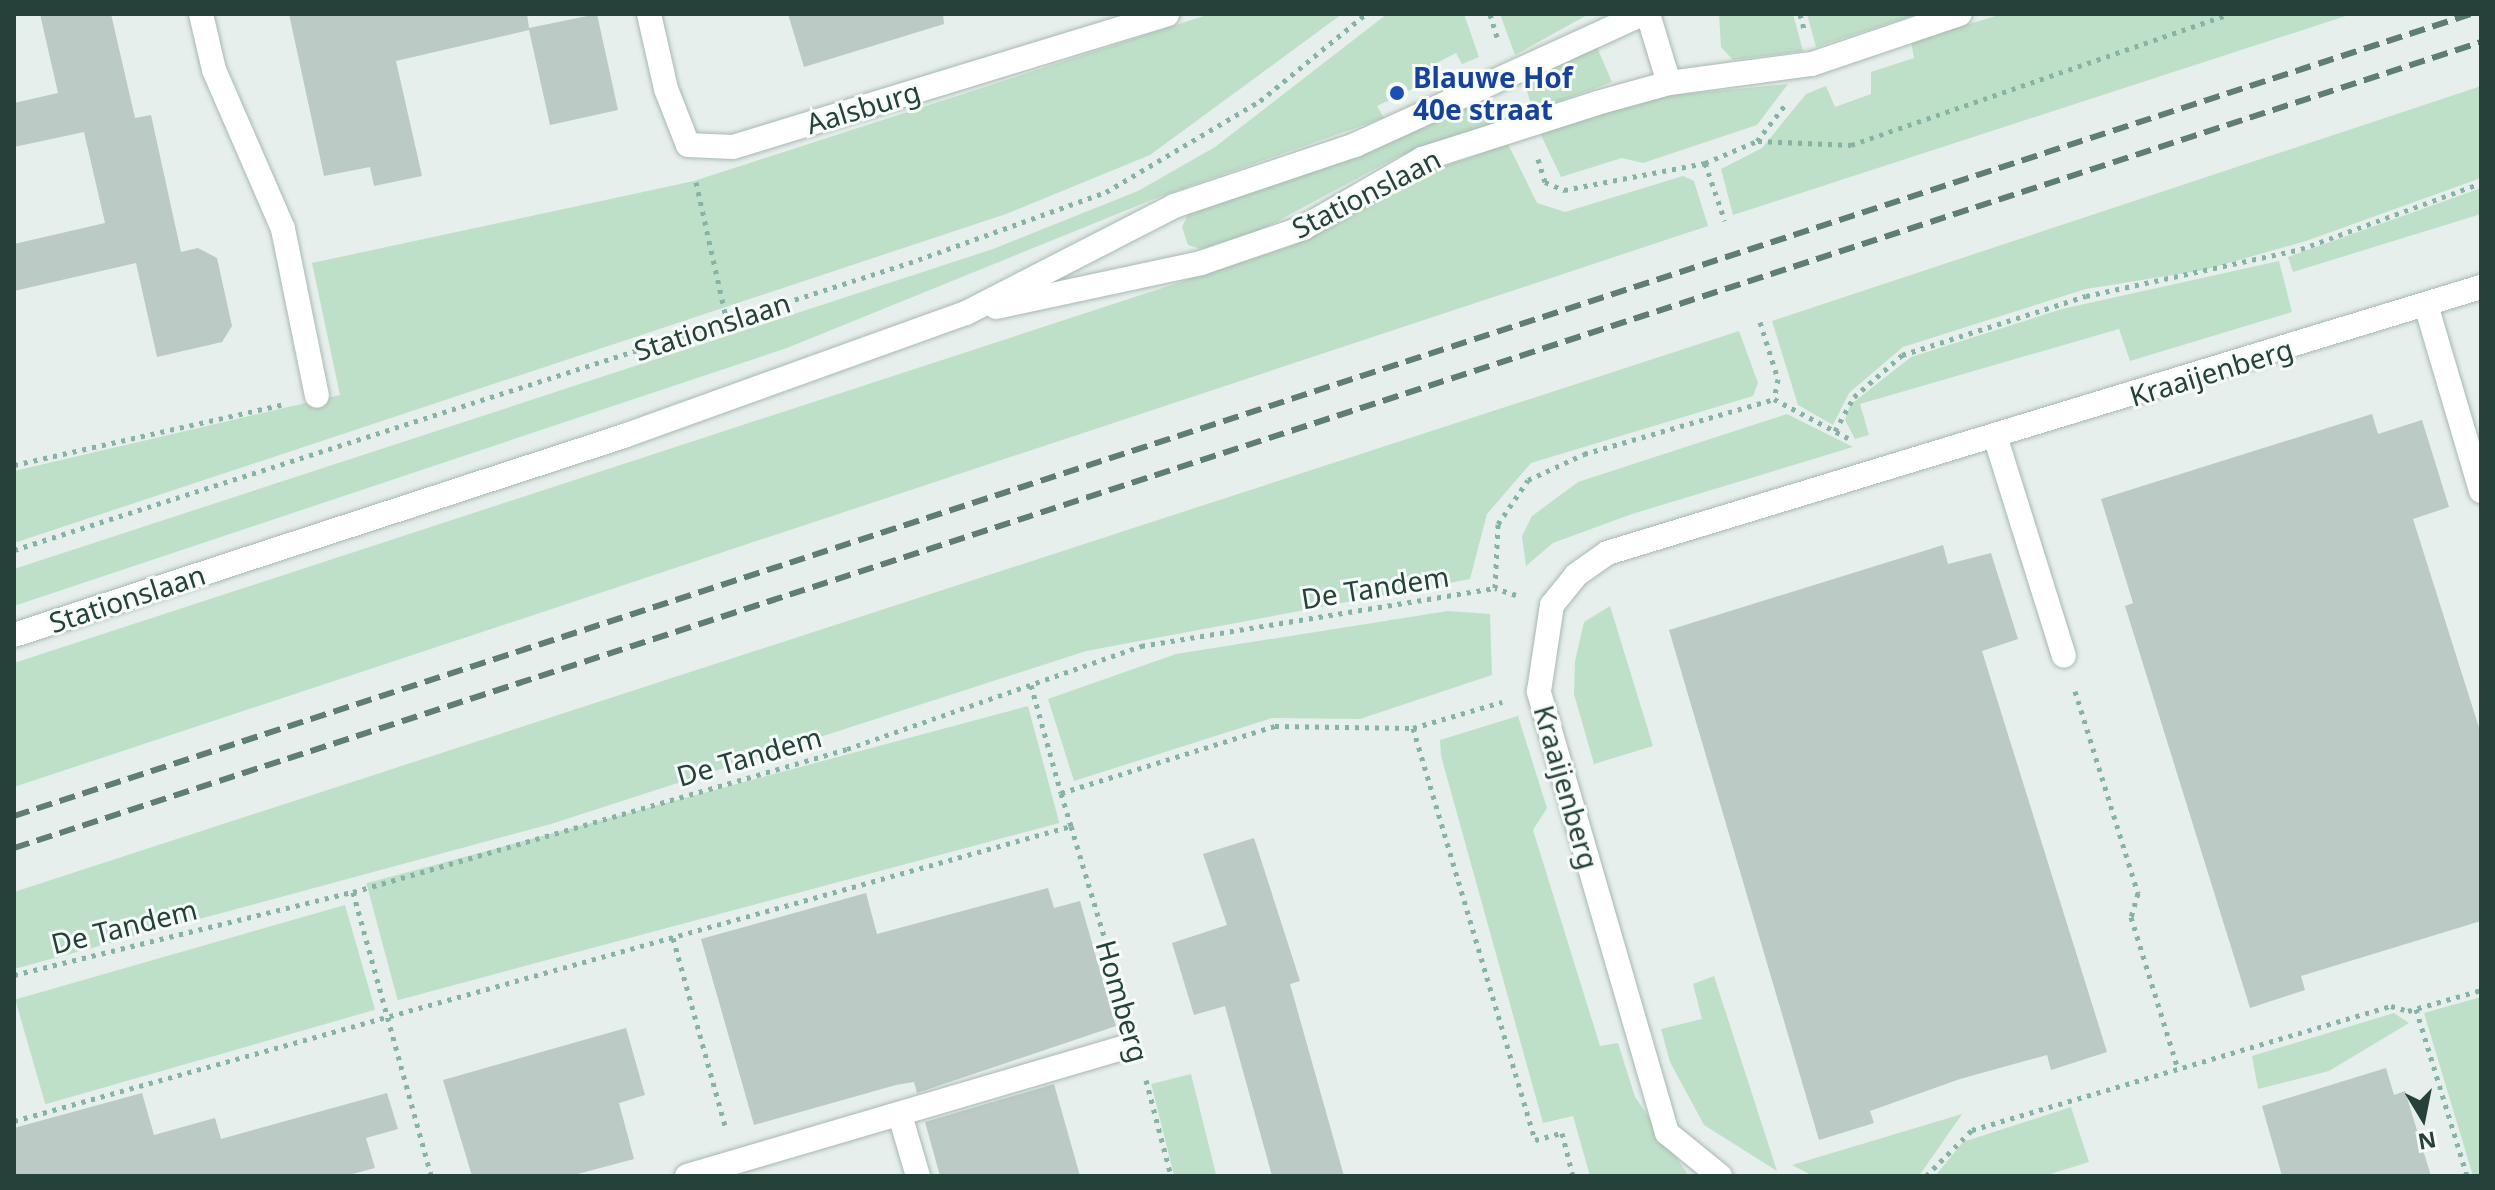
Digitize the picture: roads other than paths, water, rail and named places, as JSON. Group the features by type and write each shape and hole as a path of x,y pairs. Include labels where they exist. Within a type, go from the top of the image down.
{"street":[{"path":"201,14 214,70 283,229 317,396"},
{"name":"Aalsburg","path":"649,14 666,89 688,145 733,147 1167,14"},
{"name":"Stationslaan","path":"14,635 624,436 966,313 1174,206 1355,145 1642,14"},
{"path":"1648,14 1669,83"},
{"name":"Stationslaan","path":"966,313 1201,263 1303,228 1422,159 1669,83 1812,64 1960,14"},
{"name":"Kraaijenberg","path":"1720,1176 1667,1133 1539,691 1552,605 1607,553 1996,439 2481,287"},
{"path":"2426,305 2481,491"},
{"path":"1996,439 2064,656"},
{"name":"Homberg","path":"687,1176 736,1162 766,1165 900,1115 1126,1047"},
{"path":"900,1115 918,1176"}],"railway":[{"path":"14,816 2470,14"},
{"path":"14,848 2481,42"}],"place":[{"name":"Blauwe Hof 40e straat","path":"1397,93"}]}
